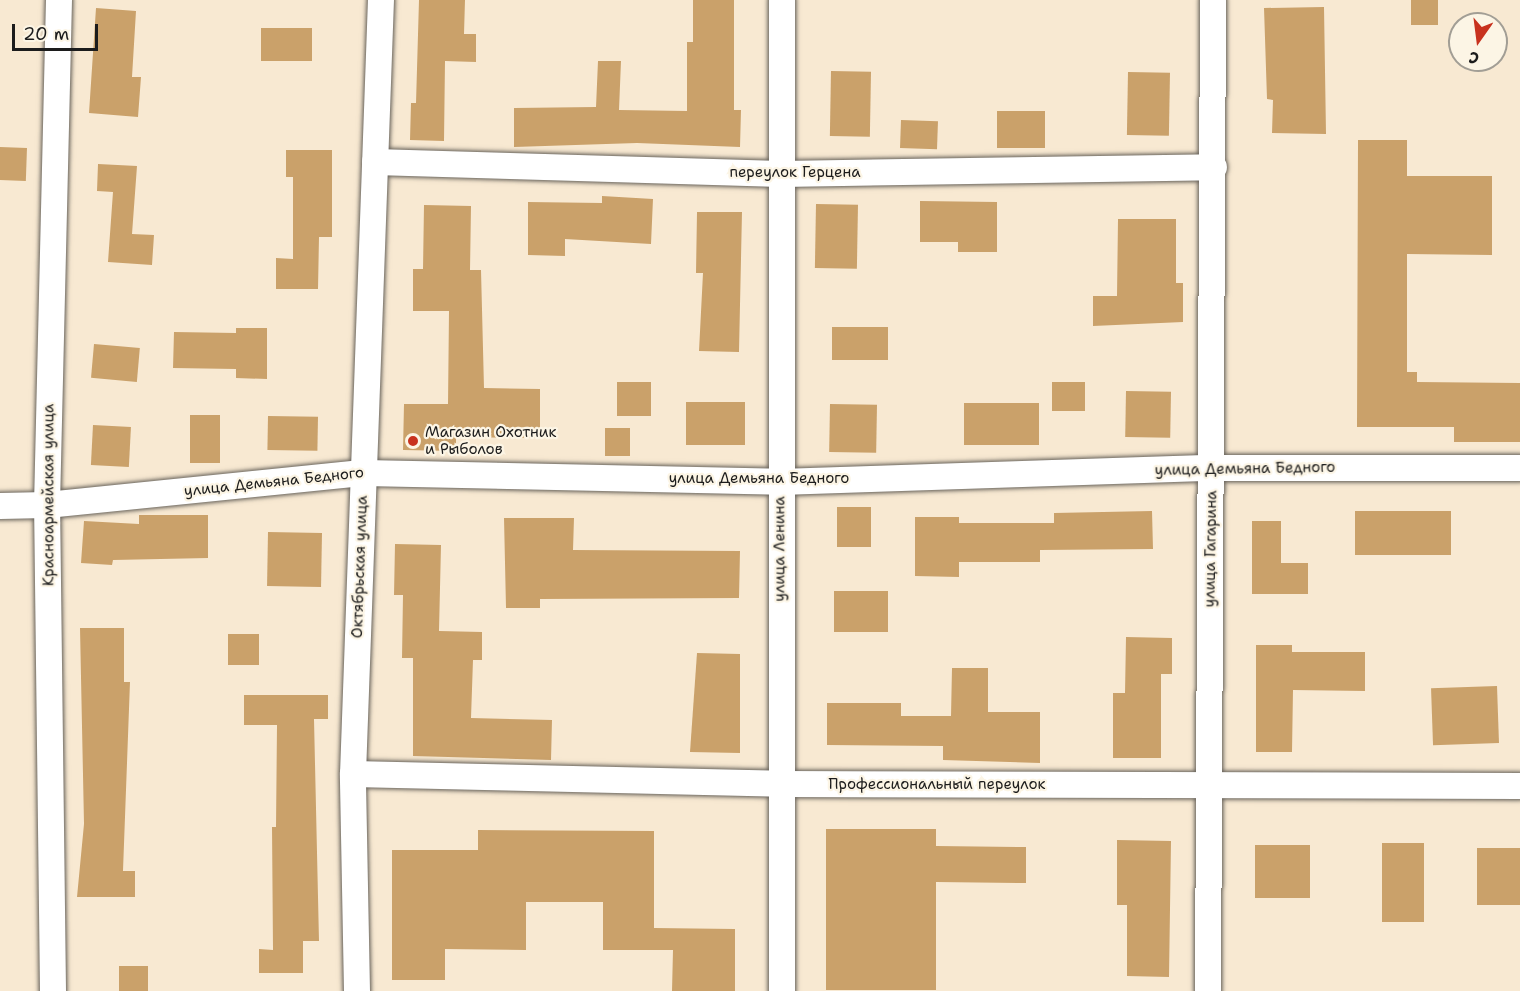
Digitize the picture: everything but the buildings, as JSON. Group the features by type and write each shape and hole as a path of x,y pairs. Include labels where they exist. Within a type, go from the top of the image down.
{"street":[{"name":"Красноармейская улица","path":"53,991 47,506 59,0"},
{"name":"Октябрьская улица","path":"357,991 353,774 381,0"},
{"name":"улица Ленина","path":"782,0 780,482 782,991"},
{"name":"улица Гагарина","path":"1208,991 1214,167 1213,0"},
{"name":"переулок Герцена","path":"375,162 781,174 1214,167"},
{"name":"улица Демьяна Бедного","path":"0,506 47,506 364,472 780,482 1212,468 1520,468"},
{"name":"Профессиональный переулок","path":"353,774 781,784 1520,786"}],"place":[{"name":"Магазин Охотник и Рыболов","path":"413,441"}]}
